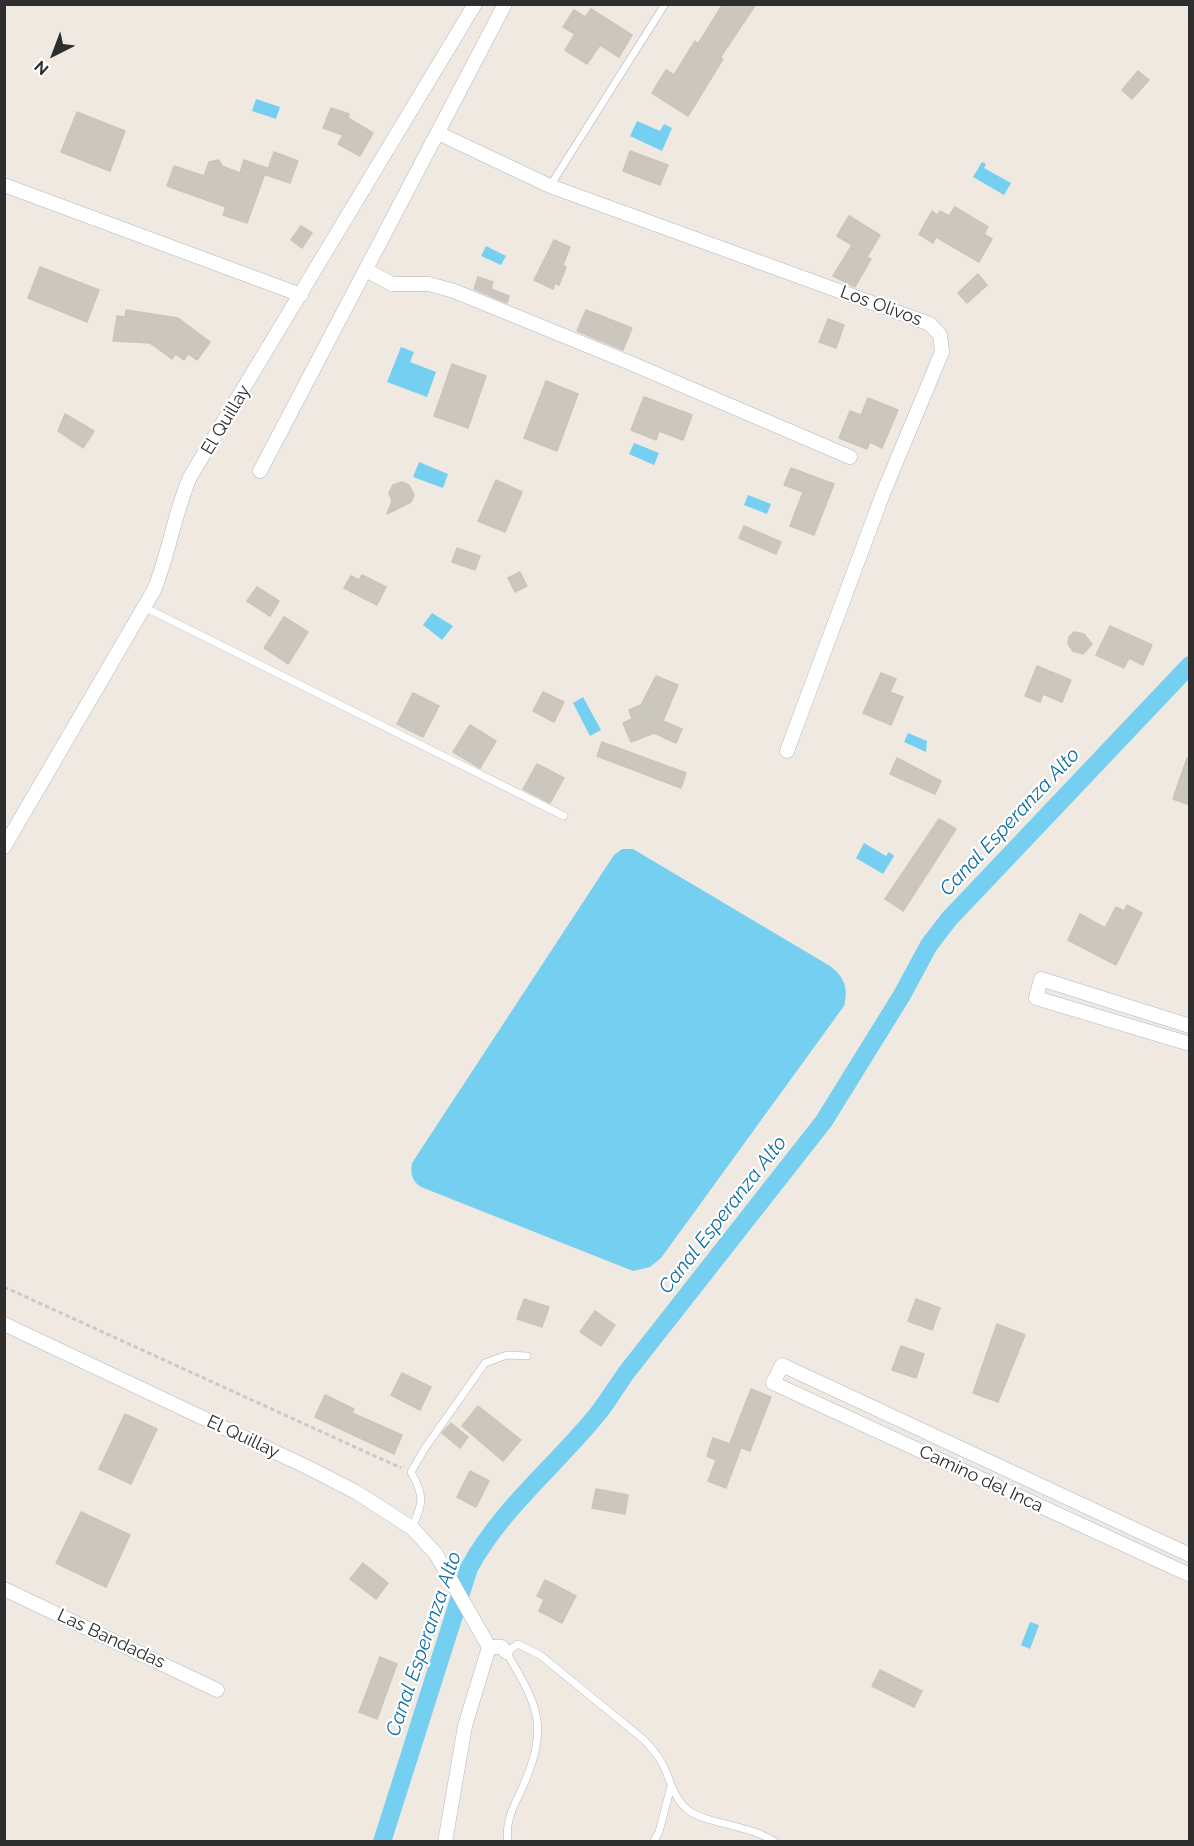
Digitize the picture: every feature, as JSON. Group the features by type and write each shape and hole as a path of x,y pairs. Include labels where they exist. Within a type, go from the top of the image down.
{"street":[{"name":"El Quillay","path":"4,847 144,607 162,572 172,526 190,477 475,4"},
{"path":"260,471 505,4"},
{"name":"Los Olivos","path":"438,133 550,186 930,324 940,336 942,352 884,491 787,751"},
{"path":"4,185 301,295"},
{"path":"366,270 392,284 429,284 454,291 850,457"},
{"path":"1190,1026 1041,979 1036,998 1190,1044"},
{"name":"El Quillay","path":"4,1324 307,1467 356,1492 412,1528 436,1554 477,1622 489,1647"},
{"name":"Camino del Inca","path":"1190,1555 782,1365 773,1383 1190,1575"},
{"name":"Las Bandadas","path":"4,1589 217,1690"},
{"path":"445,1842 465,1726 489,1647 502,1647 506,1652"}],"lane":[{"path":"550,186 665,4"},
{"path":"144,607 564,816"},
{"path":"412,1528 423,1502 420,1488 411,1472 424,1448 485,1363 507,1355 526,1356"},
{"path":"508,1842 506,1832 510,1815 536,1753 539,1733 532,1698 506,1652 518,1644 540,1655 651,1747 663,1765 680,1802 693,1814 746,1828 775,1842"},
{"path":"653,1842 671,1786"}],"path":[{"path":"4,1287 411,1472"}],"water":[{"path":"256,99 280,107 276,119 252,111"},
{"path":"637,121 660,131 664,124 672,128 662,151 630,136"},
{"path":"982,162 986,164 984,168 1011,183 1004,195 973,177"},
{"path":"486,246 506,256 501,265 481,256"},
{"path":"401,347 414,352 410,362 436,372 427,397 387,382"},
{"path":"634,443 659,453 654,465 629,454"},
{"path":"419,462 448,474 443,488 413,477"},
{"path":"748,495 771,504 767,514 744,505"},
{"path":"432,613 453,626 442,640 423,625"},
{"path":"583,697 601,730 590,736 573,703"},
{"path":"908,733 927,741 926,752 904,742"},
{"path":"864,843 886,856 889,852 894,856 883,874 856,858"},
{"path":"622,849 633,849 830,966 842,979 846,994 844,1006 661,1258 650,1267 633,1271 421,1187 412,1176 411,1170 412,1163 614,855"},
{"path":"1030,1622 1039,1625 1030,1649 1021,1645"}],"building":[{"path":"723,4 756,4 720,58 723,59 688,116 652,93 666,70 674,75 695,41 698,44"},
{"path":"591,9 632,35 619,57 600,45 587,64 565,50 575,34 563,27 574,10 585,17"},
{"path":"1138,71 1149,80 1132,99 1122,90"},
{"path":"331,108 349,114 348,118 373,133 360,156 338,144 343,135 323,128"},
{"path":"77,112 125,131 110,171 61,152"},
{"path":"630,151 668,165 660,185 623,171"},
{"path":"274,152 298,161 290,183 266,175"},
{"path":"219,160 222,166 240,173 244,160 267,168 247,223 223,215 226,207 167,186 174,166 204,176 209,162"},
{"path":"955,207 988,227 984,234 992,239 979,262 936,237 933,243 919,234 932,211 938,215 940,211 949,216"},
{"path":"849,216 880,235 867,257 871,259 855,287 833,276 852,245 837,236"},
{"path":"301,226 312,233 302,248 291,240"},
{"path":"554,240 570,247 559,285 555,283 553,289 534,280"},
{"path":"40,267 99,290 87,322 28,298"},
{"path":"978,274 987,285 967,303 958,293"},
{"path":"478,277 493,282 491,289 509,296 507,303 474,289"},
{"path":"126,310 178,318 210,342 197,360 188,354 184,360 175,354 172,359 150,343 113,341 117,316 125,317"},
{"path":"586,310 632,328 623,350 577,331"},
{"path":"828,319 844,325 836,348 819,342"},
{"path":"452,364 486,376 468,428 434,416"},
{"path":"546,381 578,394 557,451 524,438"},
{"path":"644,397 692,415 683,440 659,431 656,440 631,430"},
{"path":"868,398 898,410 882,448 870,442 867,449 839,438 850,411 861,415"},
{"path":"65,414 94,431 83,448 58,431"},
{"path":"791,468 834,484 814,535 790,526 803,492 784,485"},
{"path":"496,480 522,492 505,532 478,521"},
{"path":"402,482 409,485 414,495 411,502 387,514 392,501 389,493 393,485"},
{"path":"744,526 781,542 776,554 739,538"},
{"path":"457,548 480,556 475,570 452,562"},
{"path":"520,572 527,586 515,592 508,578"},
{"path":"362,575 386,587 377,605 344,588 351,576 359,580"},
{"path":"257,587 279,601 270,616 247,601"},
{"path":"284,617 308,632 288,664 264,648"},
{"path":"1110,626 1152,645 1143,665 1129,658 1124,668 1096,655"},
{"path":"1074,632 1084,634 1092,644 1083,654 1073,651 1068,644 1069,637"},
{"path":"1037,666 1071,680 1062,702 1043,694 1040,702 1025,696"},
{"path":"881,673 896,679 890,692 903,697 891,725 863,713"},
{"path":"656,676 678,685 663,721 682,729 676,743 654,733 631,742 623,723 632,719 629,710 641,705"},
{"path":"543,692 564,702 554,722 533,711"},
{"path":"413,693 439,706 423,737 397,724"},
{"path":"470,725 496,741 480,768 453,752"},
{"path":"602,742 686,773 681,788 597,756"},
{"path":"897,758 941,781 935,794 890,774"},
{"path":"1187,758 1190,759 1190,805 1173,799"},
{"path":"537,764 564,778 550,803 523,789"},
{"path":"939,819 956,829 903,911 885,899"},
{"path":"1127,905 1142,913 1116,965 1068,940 1080,914 1105,928 1116,907 1124,911"},
{"path":"524,1299 549,1307 542,1327 517,1319"},
{"path":"916,1299 940,1308 932,1330 908,1321"},
{"path":"595,1311 615,1325 601,1346 580,1332"},
{"path":"997,1324 1025,1335 998,1402 973,1393"},
{"path":"901,1346 924,1354 916,1378 892,1370"},
{"path":"402,1373 431,1387 420,1410 391,1395"},
{"path":"751,1389 771,1397 750,1451 730,1443"},
{"path":"325,1395 354,1409 352,1413 402,1435 394,1454 315,1417"},
{"path":"478,1406 521,1440 503,1461 462,1426"},
{"path":"125,1414 157,1429 131,1484 99,1469"},
{"path":"451,1423 468,1437 460,1448 442,1433"},
{"path":"713,1438 741,1448 726,1488 708,1481 716,1460 707,1456"},
{"path":"470,1471 489,1481 476,1507 457,1497"},
{"path":"596,1489 628,1495 625,1514 592,1508"},
{"path":"81,1512 130,1535 106,1587 56,1563"},
{"path":"363,1563 388,1583 376,1599 350,1579"},
{"path":"545,1580 576,1596 562,1623 539,1611 544,1599 537,1596"},
{"path":"380,1657 397,1664 377,1719 359,1712"},
{"path":"880,1670 922,1691 914,1707 872,1686"}],"waterway":[{"name":"Canal Esperanza Alto","path":"382,1842 469,1568 482,1546 497,1525 600,1411 626,1373 824,1121 902,995 929,945 949,919 1190,665"}]}
